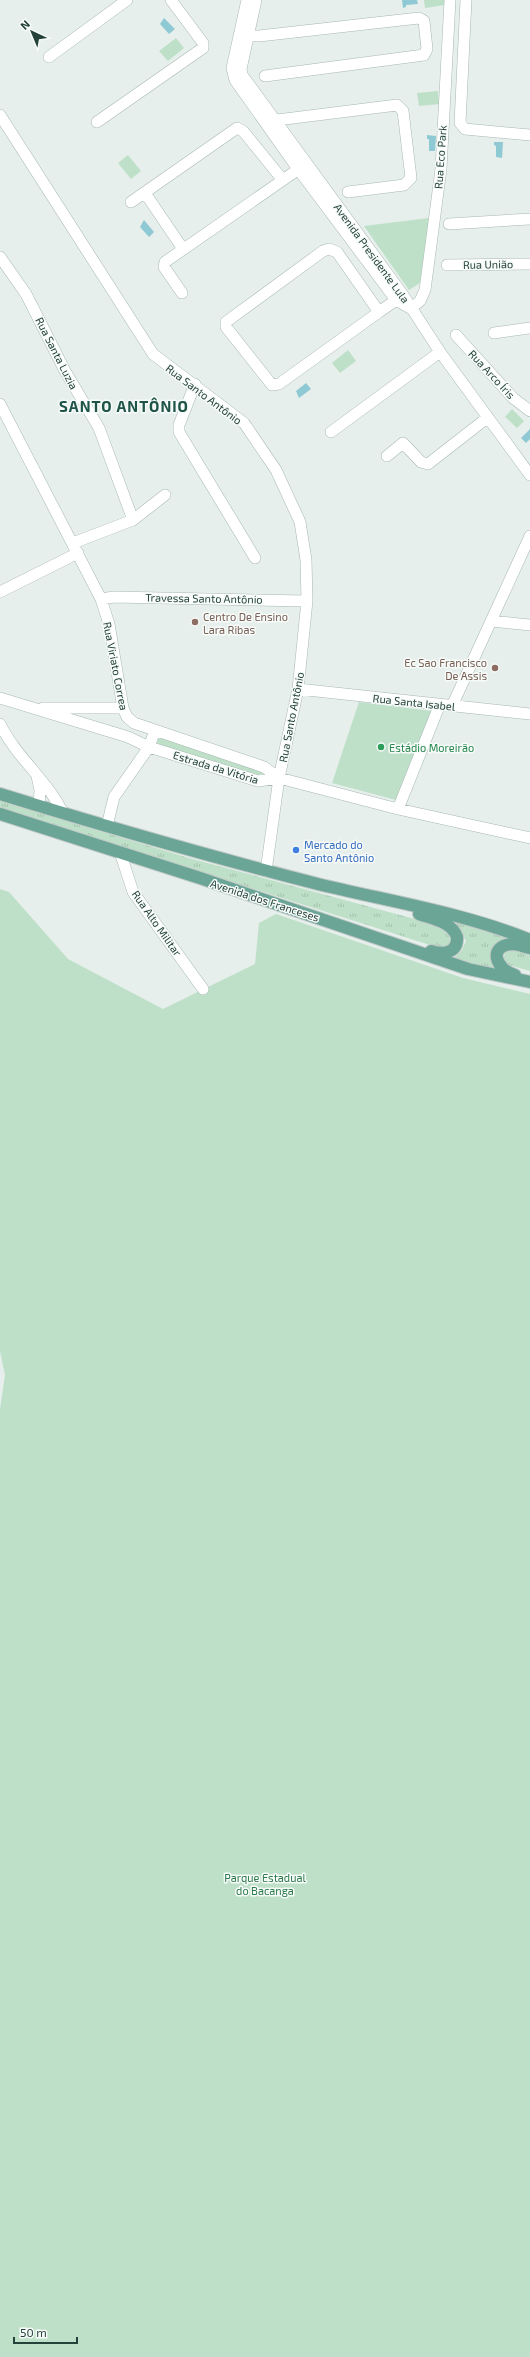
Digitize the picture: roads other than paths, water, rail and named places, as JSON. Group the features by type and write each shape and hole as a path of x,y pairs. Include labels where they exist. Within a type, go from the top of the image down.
{"main road":[{"path":"0,794 266,871 357,894 446,914 530,940"},
{"name":"Avenida dos Franceses","path":"0,814 120,852 468,969 530,982"},
{"path":"339,925 440,954 452,951 456,944 456,933 447,924 357,894"},
{"path":"530,948 511,944 500,949 496,956 498,963 505,972 530,979"}],"street":[{"path":"49,57 127,0"},
{"path":"97,122 203,48 203,43 171,0"},
{"name":"Avenida Presidente Lula","path":"244,35 247,0"},
{"name":"Avenida Presidente Lula","path":"256,0 232,74 272,123 399,298 411,308"},
{"name":"Rua Eco Park","path":"411,308 420,301 425,290 441,169 450,0"},
{"path":"466,0 460,123 465,129 530,135"},
{"path":"244,35 419,18 424,21 427,49 424,56 265,76"},
{"path":"272,123 397,105 401,107 403,111 411,178 408,183 404,186 348,192"},
{"name":"Rua Santo Antônio","path":"0,115 153,354 195,384 244,423 276,470 300,522 306,560 307,600 298,689 279,778 266,871"},
{"path":"131,202 237,128 243,130 282,179"},
{"path":"182,293 164,265 183,249 282,179 303,166"},
{"path":"145,193 183,249"},
{"path":"449,224 530,219"},
{"path":"379,312 337,252 329,249 323,251 234,315 226,324 268,382 276,386 399,298"},
{"name":"Rua Santa Luzia","path":"0,257 26,294 65,371 99,428 133,520"},
{"name":"Rua União","path":"447,265 530,264"},
{"path":"411,308 487,418 530,475"},
{"path":"494,333 530,328"},
{"name":"Rua Arco Íris","path":"456,335 513,398 530,411"},
{"path":"331,432 440,352"},
{"path":"195,384 179,425 179,432 255,558"},
{"name":"Rua Viriato Correa","path":"0,404 101,599 109,624 123,708 127,717 134,723 264,767 279,778"},
{"path":"387,456 404,443 421,462 428,464 487,418"},
{"path":"73,543 133,520 165,495"},
{"path":"452,706 530,536"},
{"path":"0,592 78,553"},
{"name":"Travessa Santo Antônio","path":"101,599 114,596 307,600"},
{"path":"492,621 530,625"},
{"name":"Rua Santa Isabel","path":"298,689 530,714"},
{"name":"Estrada da Vitória","path":"0,698 128,737 149,747 258,781 279,778 398,809 530,838"},
{"path":"398,809 440,704"},
{"path":"30,707 123,708"},
{"path":"0,724 36,775 54,796 63,813"},
{"path":"107,826 110,809 119,787 149,747 155,730"},
{"path":"36,775 40,790 39,806"},
{"name":"Rua Alto Militar","path":"120,852 133,892 203,989"}],"water":[{"path":"402,0 417,0 418,4 406,5 406,7 403,8"},
{"path":"164,18 175,29 169,34 160,24"},
{"path":"427,135 436,136 435,151 429,151 429,139 427,139"},
{"path":"494,142 503,142 502,158 496,157 496,146 494,145"},
{"path":"144,220 154,232 149,237 140,227"},
{"path":"306,383 311,389 299,398 296,391"},
{"path":"530,429 530,439 526,443 521,438"}],"place":[{"name":"Centro De Ensino Lara Ribas","path":"195,622"},
{"name":"Ec Sao Francisco De Assis","path":"495,668"},
{"name":"Estádio Moreirão","path":"381,747"},
{"name":"Mercado do Santo Antônio","path":"296,850"}],"district":[{"name":"SANTO ANTÔNIO","path":"124,406"}],"park label":[{"name":"Parque Estadual do Bacanga","path":"265,1883"}]}
